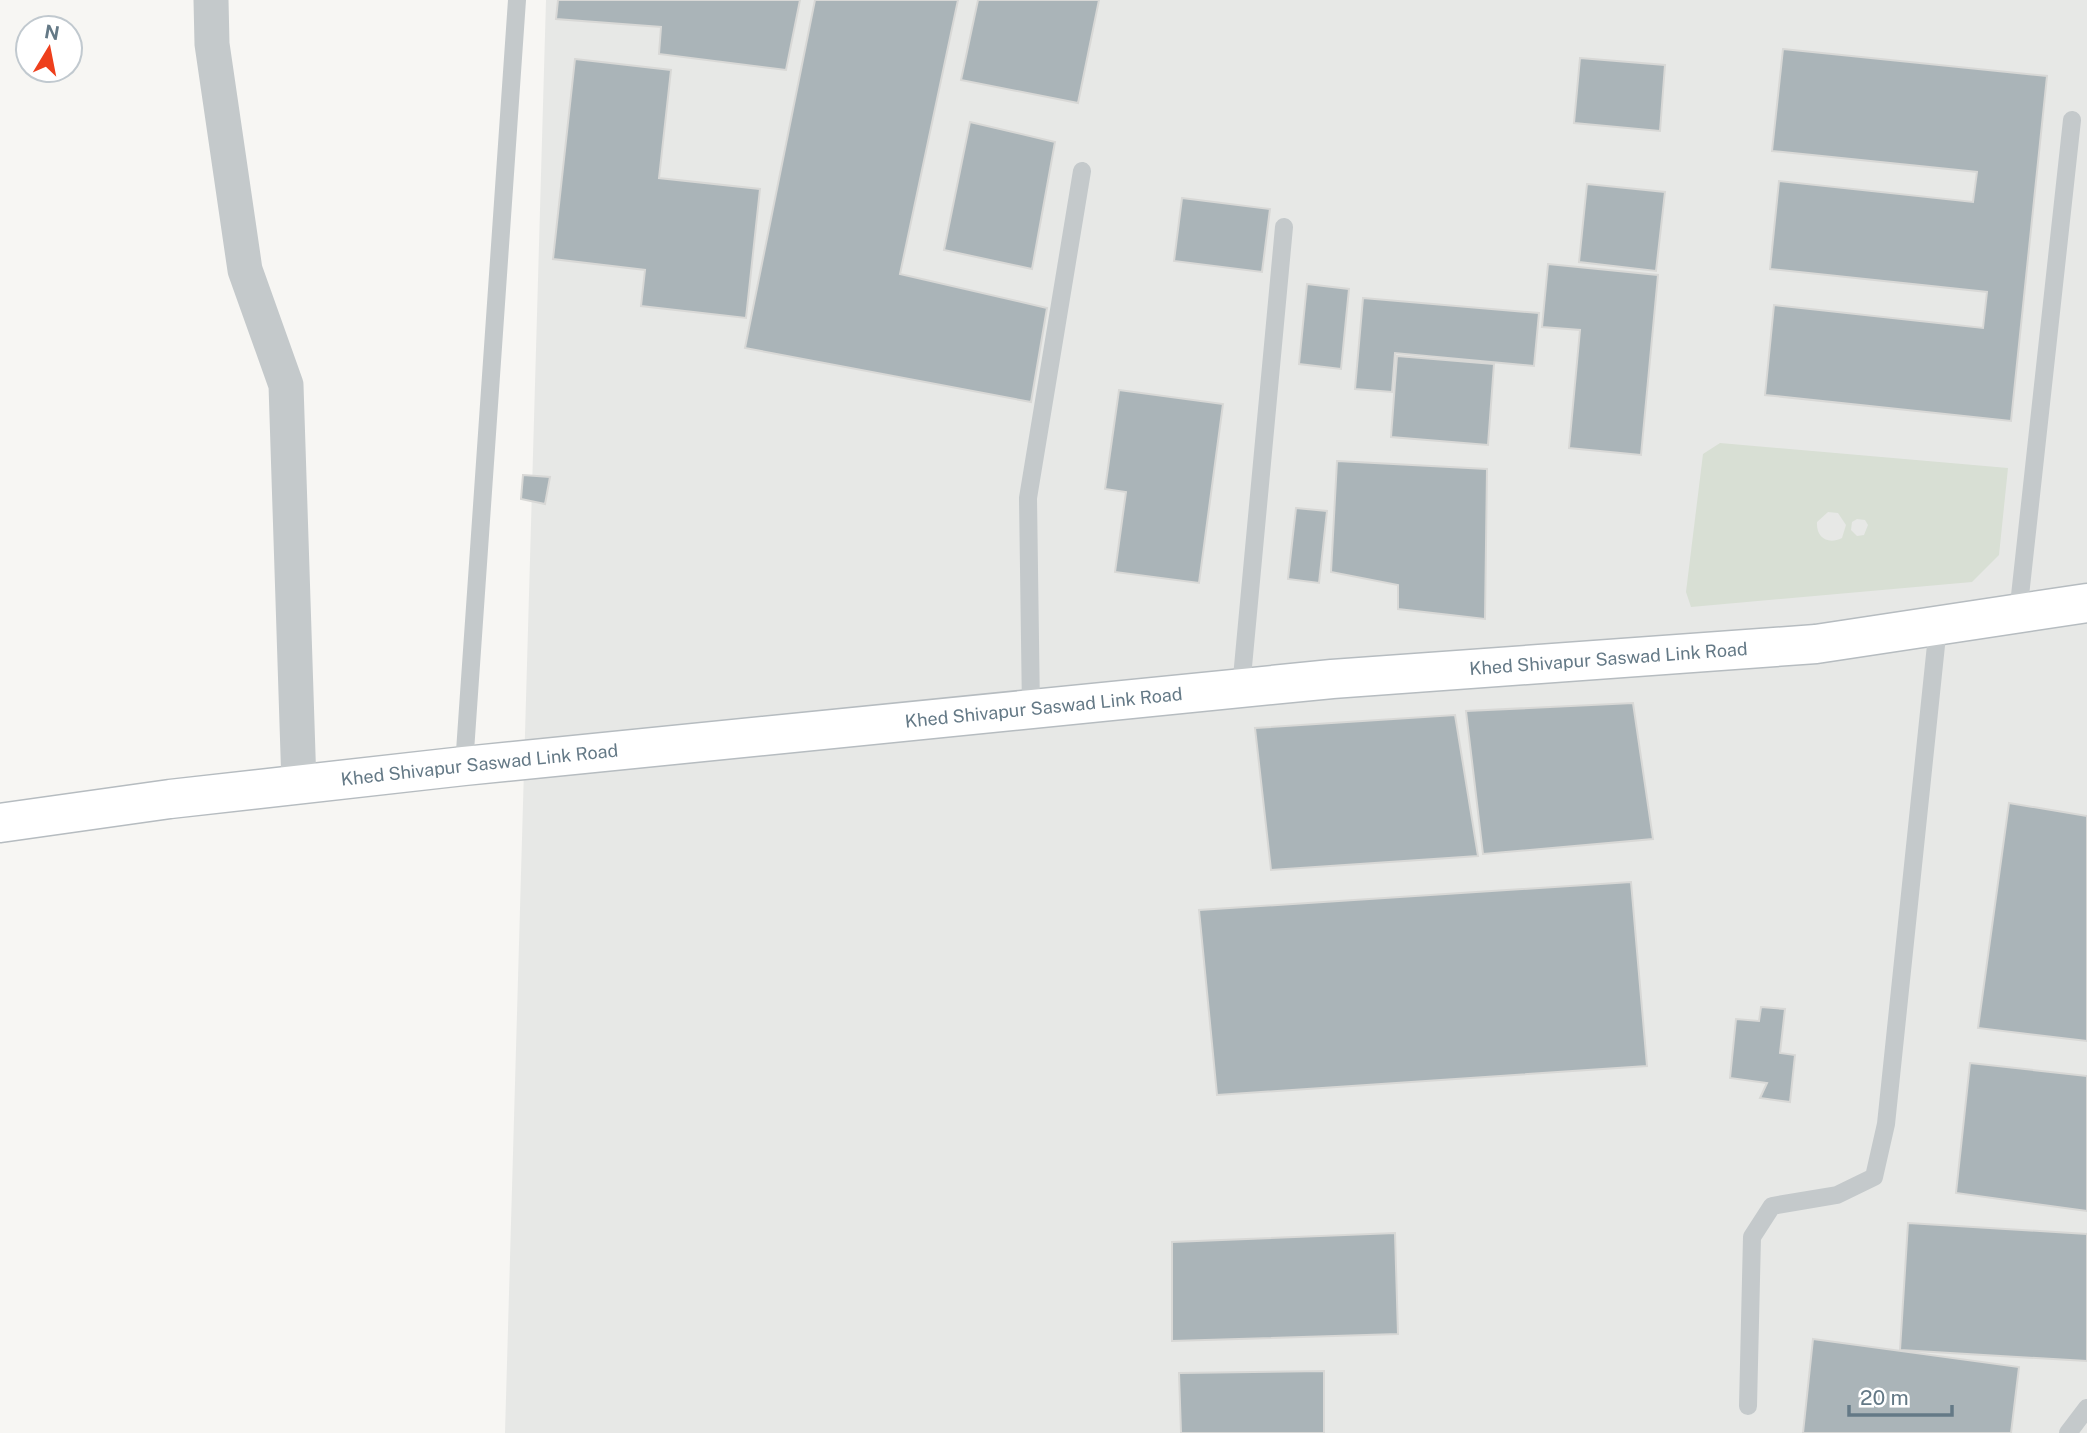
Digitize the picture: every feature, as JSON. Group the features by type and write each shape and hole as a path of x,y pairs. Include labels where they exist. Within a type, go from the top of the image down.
{"main road":[{"name":"Khed Shivapur Saswad Link Road","path":"0,823 464,766 1332,678 1816,644 2087,603"}],"street":[{"path":"211,0 212,44 245,270 286,385 299,785"}],"lane":[{"path":"464,766 517,0"},
{"path":"2018,614 2072,120"},
{"path":"1031,710 1028,498 1082,171"},
{"path":"1241,688 1284,227"},
{"path":"1748,1406 1752,1237 1772,1206 1837,1195 1874,1177 1886,1124 1938,626"},
{"path":"2068,1433 2087,1408"}],"shaded area":[{"path":"546,0 2087,0 2087,1433 505,1433"},
{"path":"1720,443 2008,468 1999,555 1972,582 1691,607 1686,592 1703,454","holes":["1828,512 1838,513 1846,525 1842,538 1832,541 1821,536 1817,522","1857,519 1865,520 1868,525 1864,535 1857,536 1851,530 1852,522"]}],"building":[{"path":"558,0 800,0 786,70 659,54 661,27 556,19"},
{"path":"815,0 958,0 900,274 1047,308 1031,402 745,348"},
{"path":"978,0 1099,0 1078,103 961,80"},
{"path":"1783,49 2047,76 2011,421 1765,395 1774,305 1983,328 1987,292 1770,269 1779,181 1973,202 1977,172 1772,151"},
{"path":"1580,58 1665,65 1660,131 1574,123"},
{"path":"575,59 671,70 659,178 760,189 746,318 641,306 645,270 553,259"},
{"path":"970,122 1055,142 1032,269 944,250"},
{"path":"1587,184 1665,192 1656,271 1579,262"},
{"path":"1182,198 1270,209 1262,272 1174,261"},
{"path":"1548,264 1658,275 1641,455 1569,448 1580,330 1542,327"},
{"path":"1307,284 1349,289 1341,369 1299,364"},
{"path":"1363,298 1539,313 1534,366 1395,353 1392,392 1355,389"},
{"path":"1397,356 1494,364 1488,445 1391,437"},
{"path":"1119,390 1223,404 1199,583 1115,572 1126,492 1105,489"},
{"path":"1337,461 1487,469 1485,619 1398,609 1398,585 1331,572"},
{"path":"523,475 550,477 545,504 521,499"},
{"path":"1296,508 1327,511 1319,583 1288,579"},
{"path":"1633,703 1653,839 1483,854 1466,711"},
{"path":"1455,715 1478,856 1271,870 1255,728"},
{"path":"2009,803 2087,816 2087,1041 1978,1028"},
{"path":"1631,882 1647,1066 1217,1095 1199,910"},
{"path":"1761,1007 1785,1009 1780,1053 1795,1055 1790,1102 1760,1098 1767,1083 1730,1078 1736,1019 1759,1021"},
{"path":"1970,1063 2087,1076 2087,1211 1956,1193"},
{"path":"1908,1223 2087,1234 2087,1361 1900,1350"},
{"path":"1395,1233 1398,1334 1172,1341 1172,1242"},
{"path":"1813,1339 2019,1367 2011,1433 1803,1433"},
{"path":"1324,1371 1324,1433 1181,1433 1179,1373"}]}
